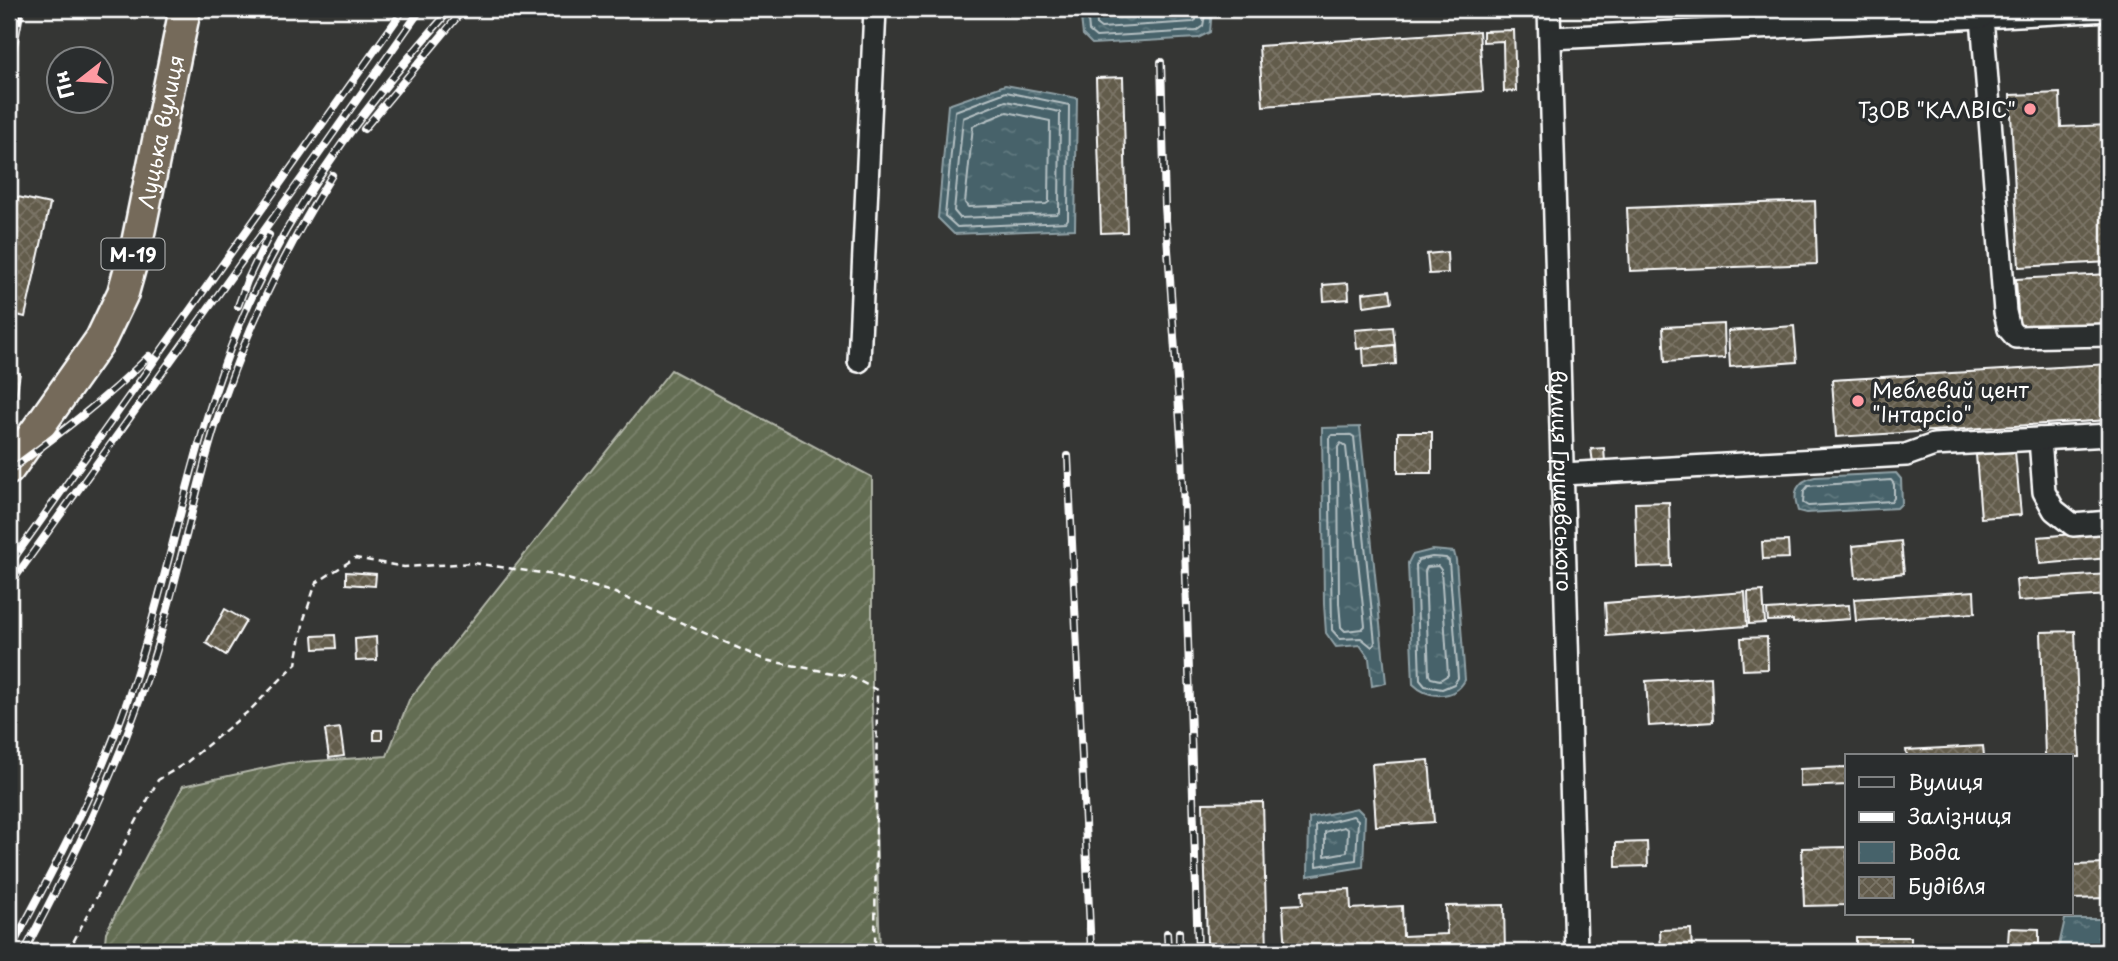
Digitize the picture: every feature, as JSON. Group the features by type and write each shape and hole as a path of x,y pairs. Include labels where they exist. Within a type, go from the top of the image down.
{"highway":[{"name":"Луцька вулиця","path":"9,469 101,339 123,293 185,9"}],"street":[{"path":"859,361 875,9"},
{"name":"вулиця Грушевського","path":"1549,9 1576,952"},
{"path":"1550,38 2109,10"},
{"path":"1982,17 2005,312 2009,329 2016,337 2109,335"},
{"path":"1563,474 1906,455 1934,445 2109,435"},
{"path":"2040,439 2045,492 2054,510 2073,525 2109,522"}],"path":[{"path":"68,952 158,780 187,762 250,710 296,663 304,619 316,583 355,558 404,567 472,563 554,575 615,593 765,660 849,676 877,690 875,952"}],"green space":[{"path":"671,370 872,477 872,704 880,952 104,952 106,932 183,786 288,763 387,756 409,700"}],"water":[{"path":"1080,9 1212,9 1210,32 1198,38 1092,44 1083,35"},
{"path":"1005,85 1077,98 1075,229 954,234 938,218 948,105"},
{"path":"1360,427 1386,683 1372,686 1369,658 1360,645 1336,647 1326,633 1324,604 1322,428"},
{"path":"1896,473 1901,479 1902,503 1897,508 1806,513 1798,511 1796,493 1803,481 1815,477"},
{"path":"1432,550 1454,552 1465,680 1454,691 1440,695 1426,693 1413,684 1408,563 1412,555"},
{"path":"1357,808 1365,816 1363,867 1308,876 1309,818"},
{"path":"2065,919 2109,919 2109,952 2052,952 2058,950"}],"building":[{"path":"219,9 255,9 253,18"},
{"path":"1514,30 1516,91 1504,92 1503,41 1483,42 1483,31"},
{"path":"1479,31 1483,91 1263,106 1259,46"},
{"path":"1123,77 1127,232 1101,233 1096,78"},
{"path":"2060,93 2061,127 2109,125 2109,262 2019,267 2010,95"},
{"path":"9,195 50,204 25,317 9,313"},
{"path":"1815,201 1817,264 1630,271 1627,208"},
{"path":"1447,252 1448,273 1429,274 1427,254"},
{"path":"2109,274 2109,324 2019,329 2016,279"},
{"path":"1348,283 1349,299 1324,301 1323,285"},
{"path":"1390,290 1392,302 1364,306 1363,293"},
{"path":"1724,324 1725,358 1665,362 1663,327"},
{"path":"1794,326 1797,362 1730,367 1728,331"},
{"path":"1393,327 1395,345 1357,349 1355,330"},
{"path":"1395,345 1396,364 1364,367 1363,348"},
{"path":"2109,364 2109,420 1836,437 1832,380"},
{"path":"9,371 20,373 15,404 9,403"},
{"path":"1398,432 1432,432 1432,473 1398,473"},
{"path":"1604,448 1605,462 1593,463 1591,449"},
{"path":"2015,451 2021,515 1981,518 1976,455"},
{"path":"1669,502 1671,566 1637,567 1635,503"},
{"path":"2109,531 2109,558 2040,564 2038,537"},
{"path":"1788,541 1789,558 1763,559 1762,542"},
{"path":"1901,541 1904,573 1856,578 1853,546"},
{"path":"346,572 376,574 375,586 346,584"},
{"path":"2109,574 2109,595 2018,601 2016,580"},
{"path":"1763,591 1765,623 1749,624 1748,592"},
{"path":"1974,591 1975,613 1856,621 1854,599"},
{"path":"1745,592 1747,626 1607,636 1605,603"},
{"path":"1849,605 1850,619 1793,623 1793,620 1768,621 1767,610"},
{"path":"225,609 246,621 226,655 206,643"},
{"path":"2075,631 2080,757 2072,757 2072,754 2045,754 2041,632"},
{"path":"335,635 336,648 314,649 313,636"},
{"path":"376,637 377,660 356,661 355,639"},
{"path":"1767,637 1768,669 1743,670 1741,638"},
{"path":"1711,677 1713,722 1649,726 1646,681"},
{"path":"340,728 344,756 329,758 325,730"},
{"path":"374,730 382,730 382,740 374,740"},
{"path":"1983,746 1984,754 1907,754 1906,750"},
{"path":"1429,760 1434,822 1376,826 1372,764"},
{"path":"1845,767 1845,785 1800,787 1800,769"},
{"path":"1263,802 1267,952 1231,952 1230,943 1207,943 1203,803"},
{"path":"1647,842 1648,866 1616,867 1616,843"},
{"path":"1845,847 1845,905 1804,906 1802,848"},
{"path":"2109,864 2109,898 2072,899 2072,865"},
{"path":"1350,889 1351,909 1402,906 1403,936 1447,934 1446,906 1504,905 1505,952 1286,952 1283,905 1303,904 1302,891"},
{"path":"2009,928 2039,929 2039,944 2008,943"},
{"path":"1691,929 1692,952 1661,952 1660,930"},
{"path":"1856,937 1911,937 1911,952 1856,952"}],"railway":[{"path":"9,71 21,9"},
{"path":"9,565 404,9"},
{"path":"9,586 421,9"},
{"path":"9,952 77,821 121,719 148,635 217,385 255,290 296,214 343,142 395,74 451,9"},
{"path":"364,129 464,9"},
{"path":"1161,62 1165,206 1182,452 1198,952"},
{"path":"24,952 92,818 134,714 165,617 213,433 249,333 279,268 332,175"},
{"path":"238,306 269,235"},
{"path":"9,471 99,402 149,356"},
{"path":"1068,456 1091,952"},
{"path":"1179,932 1179,952"},
{"path":"1167,933 1168,952"}],"place":[{"name":"ТзОВ \"КАЛВІС\"","path":"2030,109"},
{"name":"Меблевий цент \"Інтарсіо\"","path":"1858,401"}]}
